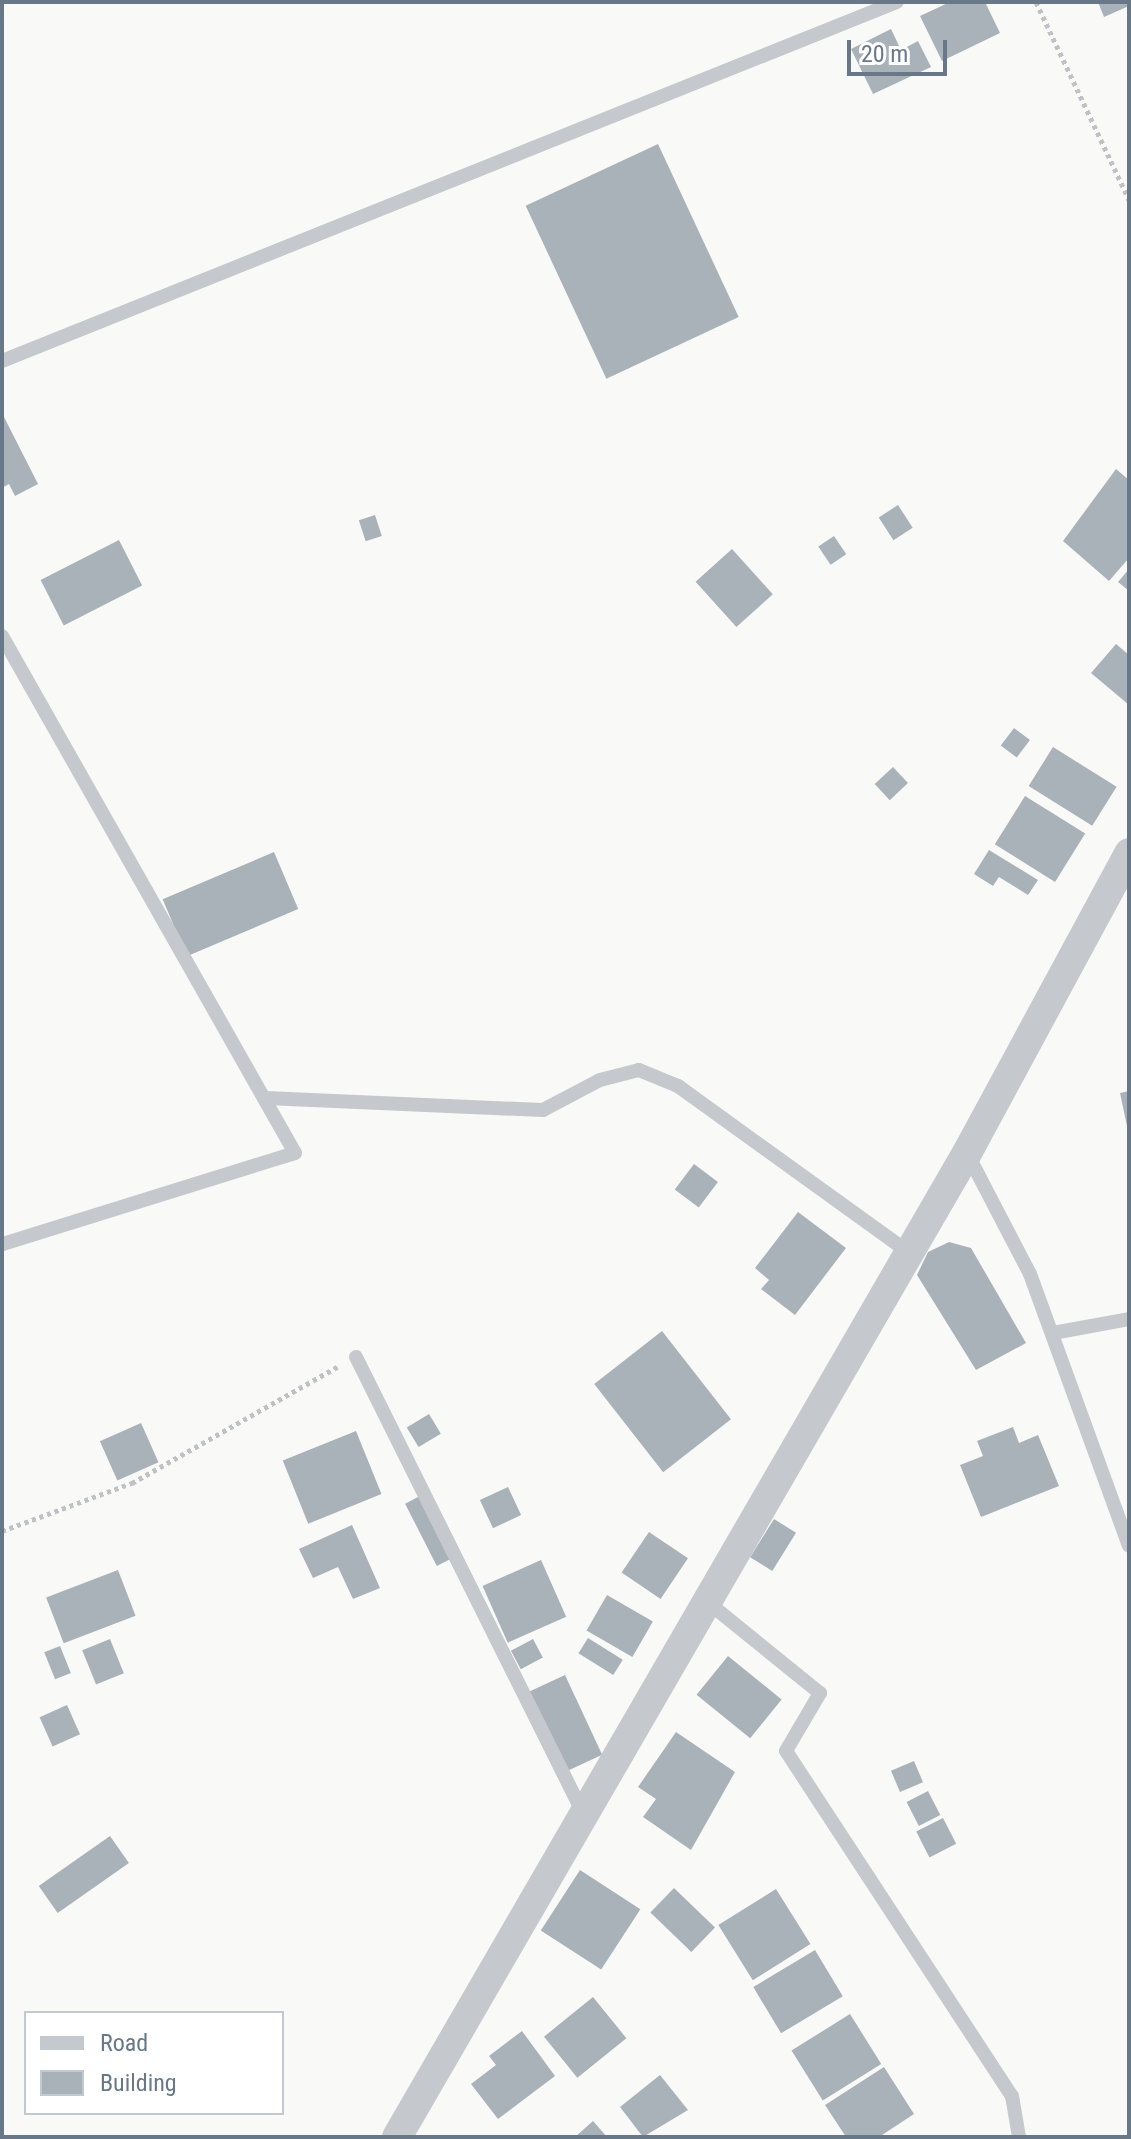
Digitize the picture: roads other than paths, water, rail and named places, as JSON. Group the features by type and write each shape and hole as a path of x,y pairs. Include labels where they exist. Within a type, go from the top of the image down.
{"street":[{"path":"397,2137 585,1815 905,1250 967,1153 1129,853"}],"lane":[{"path":"2,361 897,2"},
{"path":"2,636 295,1153 2,1244"},
{"path":"266,1098 543,1110 600,1080 639,1070 678,1086 905,1250"},
{"path":"967,1153 1053,1333 1129,1546"},
{"path":"1053,1333 1129,1319"},
{"path":"356,1357 585,1815"},
{"path":"705,1600 820,1693 786,1751 1012,2096 1019,2137"}]}
